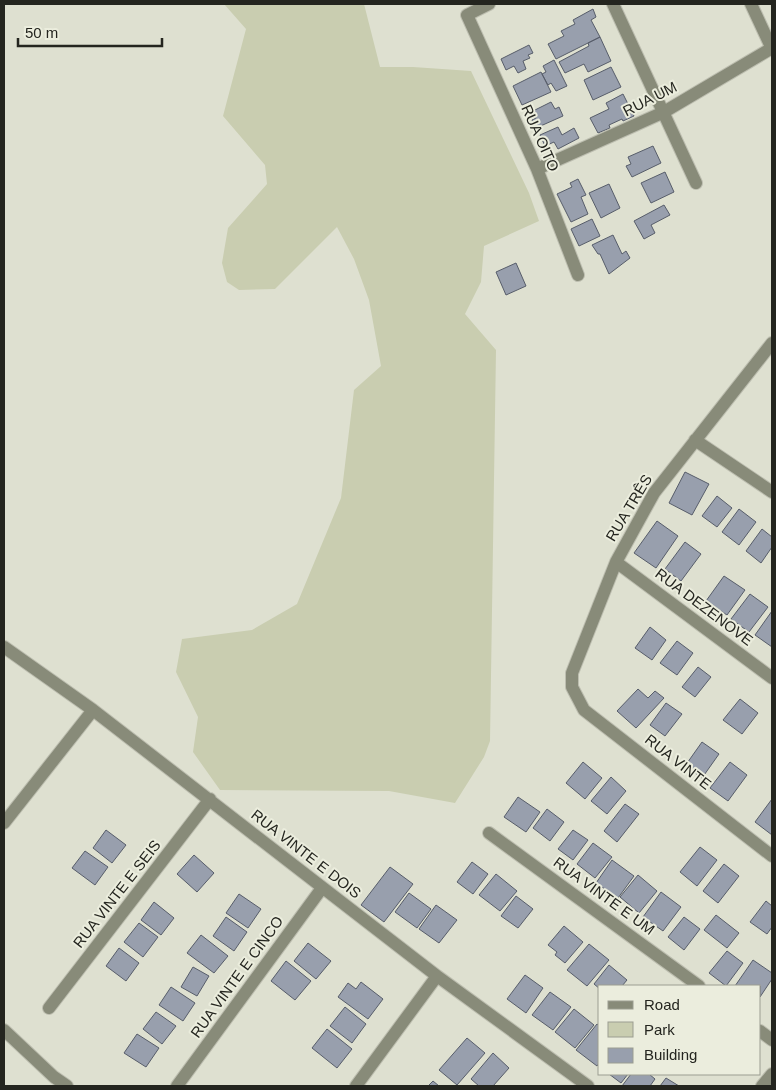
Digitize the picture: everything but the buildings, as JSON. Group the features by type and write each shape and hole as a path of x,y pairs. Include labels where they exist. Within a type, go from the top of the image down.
{"street":[{"name":"RUA OITO","path":"489,4 467,15 536,169 578,275"},
{"path":"613,4 696,183"},
{"path":"751,4 772,48"},
{"name":"RUA UM","path":"536,169 664,112 772,48"},
{"name":"RUA TRÊS","path":"572,687 572,673 616,562 654,493 772,344"},
{"path":"695,440 772,492"},
{"name":"RUA DEZENOVE","path":"616,562 772,678"},
{"name":"RUA VINTE E DOIS","path":"4,647 93,710 437,976 588,1086"},
{"name":"RUA VINTE","path":"572,687 584,710 772,856"},
{"path":"4,822 93,710"},
{"name":"RUA VINTE E SEIS","path":"49,1008 210,799"},
{"name":"RUA VINTE E UM","path":"489,833 698,985"},
{"name":"RUA VINTE E CINCO","path":"177,1086 322,888"},
{"path":"356,1086 437,976"},
{"path":"4,1030 35,1060 67,1086"},
{"path":"761,1032 772,1040"},
{"path":"762,1086 772,1074"}],"green space":[{"path":"224,4 364,4 380,67 471,71 529,193 539,221 484,246 481,282 465,314 496,350 490,741 484,757 455,803 389,791 220,790 193,752 198,717 176,672 182,639 252,630 297,604 341,498 354,390 381,366 369,300 354,259 337,227 275,289 239,290 227,282 222,263 228,228 267,184 265,165 223,116 246,29"}]}
